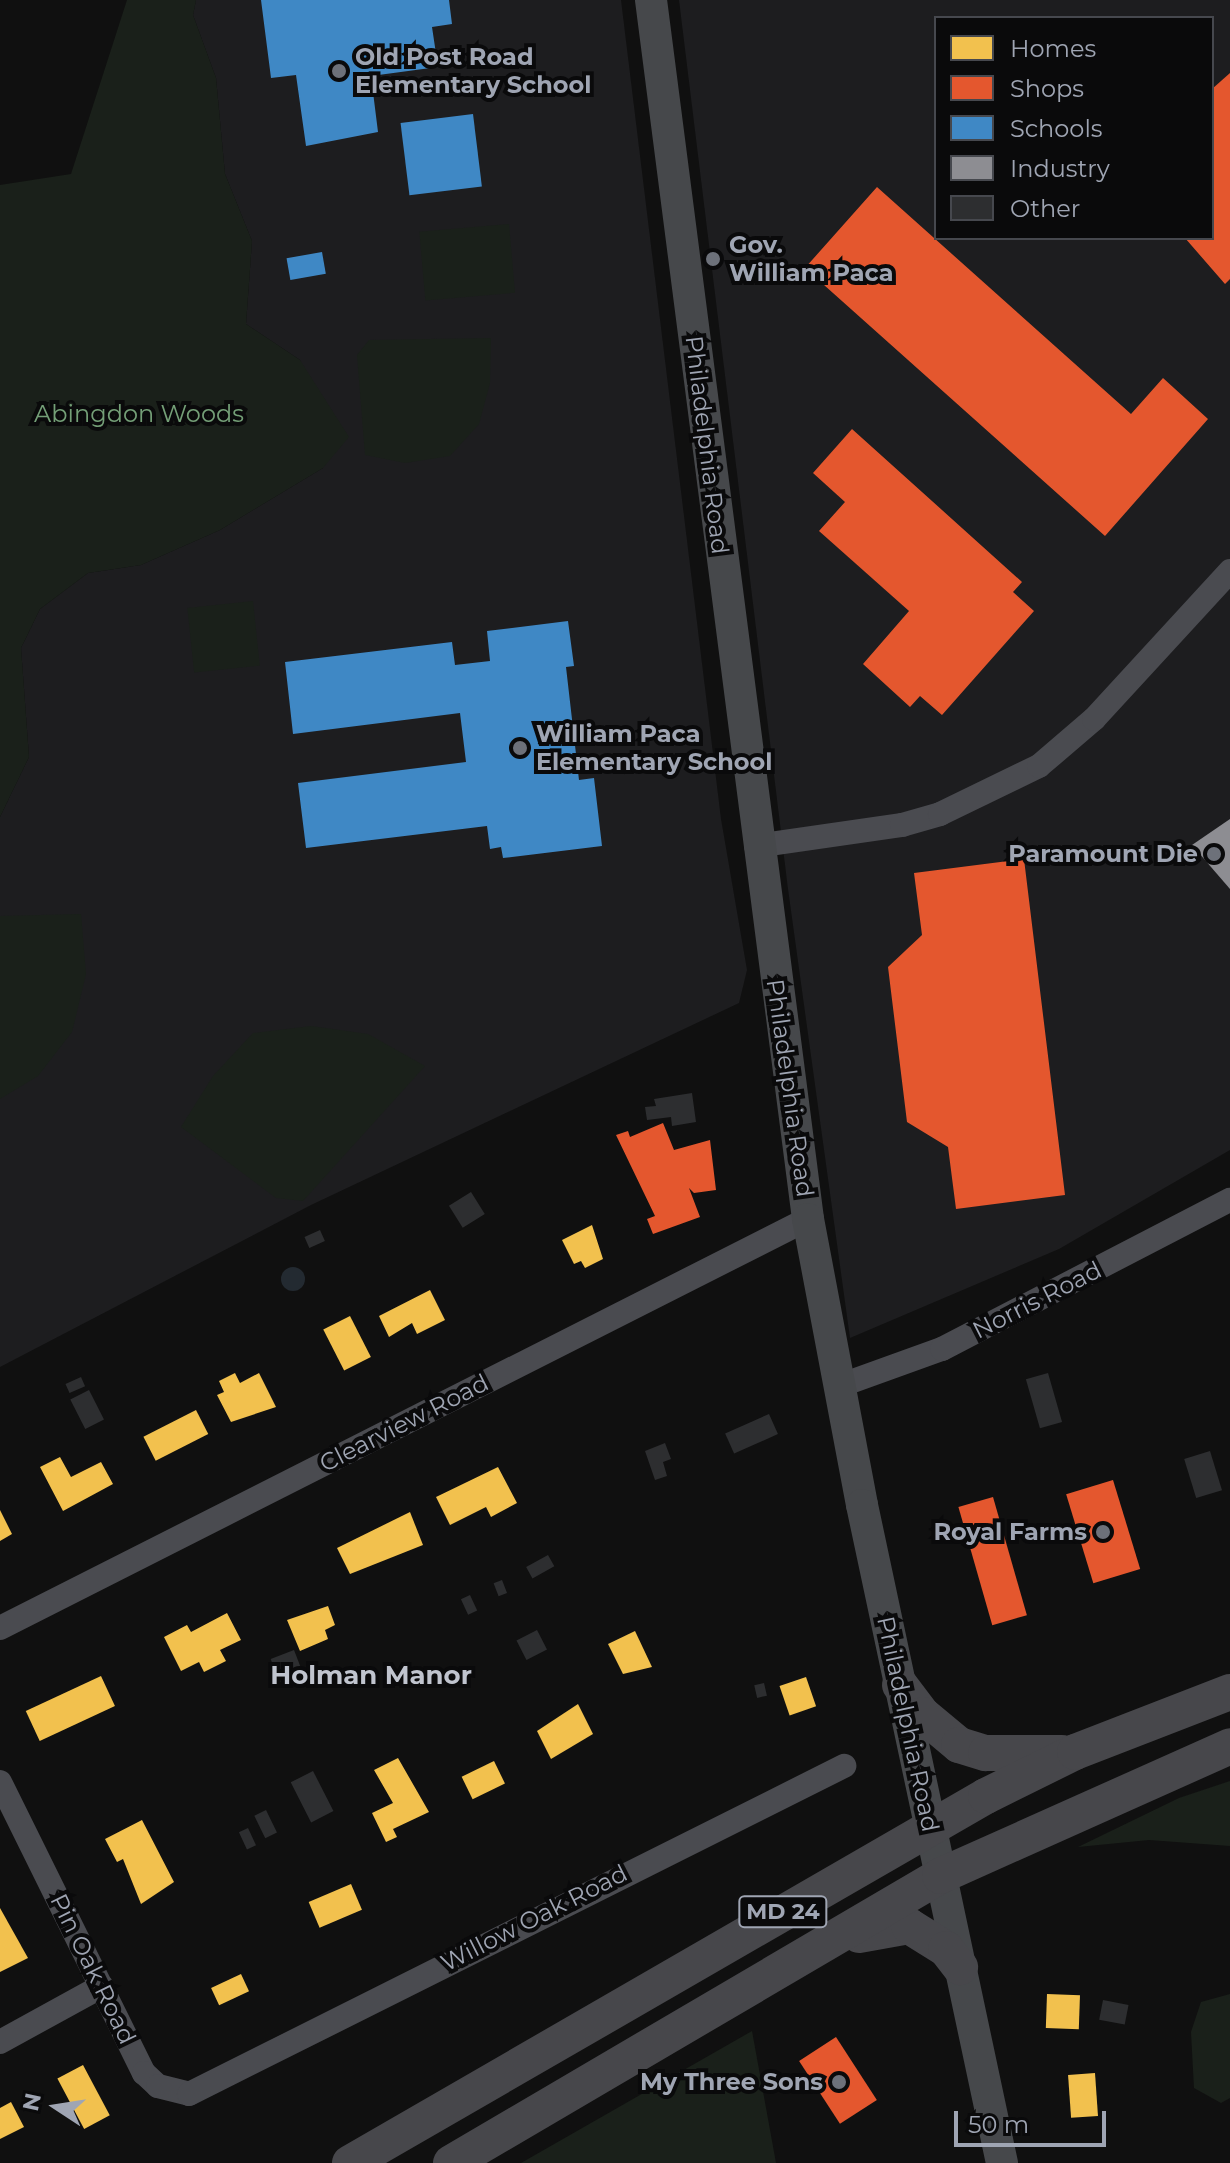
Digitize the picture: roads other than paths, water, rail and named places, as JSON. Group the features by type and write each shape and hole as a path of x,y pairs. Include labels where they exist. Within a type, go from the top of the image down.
{"highway":[{"path":"900,1685 923,1715 959,1745 986,1753 1075,1752"},
{"name":"MD 24","path":"350,2163 930,1827 1075,1752 1230,1692"},
{"name":"MD 24","path":"451,2163 940,1876 1230,1746"},
{"path":"846,1933 864,1936 909,1926 946,1949 960,1967"}],"main road":[{"name":"Philadelphia Road","path":"651,0 756,846 808,1219 900,1685 1002,2163"}],"street":[{"path":"756,846 864,834 915,822 1039,766 1094,719 1230,571"},
{"name":"Norris Road","path":"839,1386 942,1349 1230,1200"},
{"name":"Clearview Road","path":"0,1628 808,1219"},
{"name":"Willow Oak Road","path":"227,2076 483,1942 844,1766"},
{"name":"Pin Oak Road","path":"0,1782 144,2073 158,2086 189,2094 227,2076"},
{"path":"0,2042 102,1986"}],"place":[{"name":"Old Post Road Elementary School","path":"339,71"},
{"name":"Gov. William Paca","path":"713,259"},
{"name":"William Paca Elementary School","path":"520,748"},
{"name":"Paramount Die","path":"1214,854"},
{"name":"Royal Farms","path":"1103,1532"},
{"name":"My Three Sons","path":"839,2082"}],"district":[{"name":"Holman Manor","path":"371,1676"}],"park label":[{"name":"Abingdon Woods","path":"139,414"}]}
